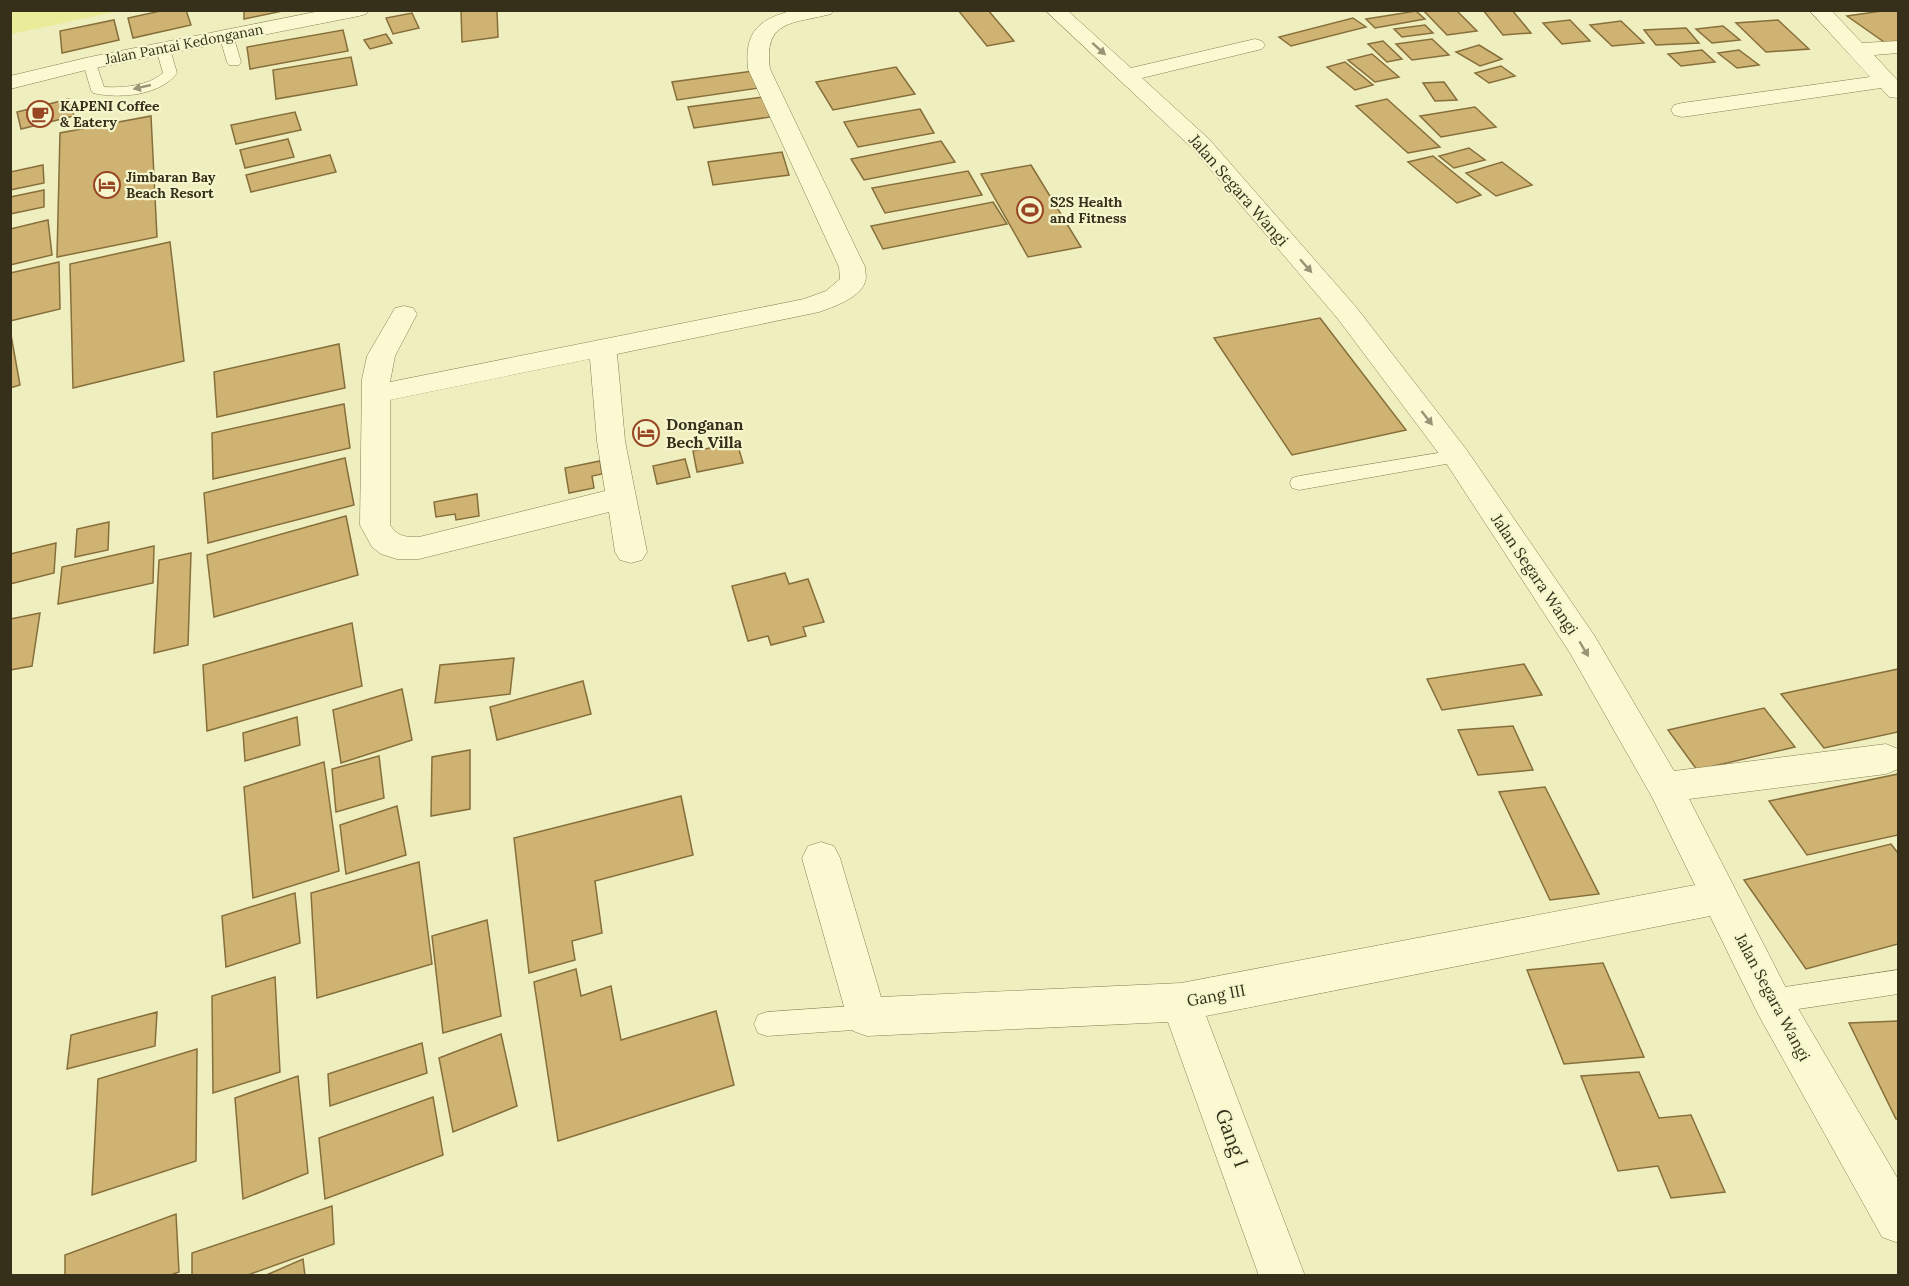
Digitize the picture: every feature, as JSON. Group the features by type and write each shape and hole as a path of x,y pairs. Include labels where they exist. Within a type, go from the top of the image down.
{"street":[{"name":"Jalan Pantai Kedonganan","path":"10,83 90,63 359,10"},
{"path":"376,394 810,306 835,297 853,281 852,267 759,69 755,54 760,34 766,28 783,20 824,10"},
{"name":"Jalan Segara Wangi","path":"1055,10 1128,75 1208,152 1347,313 1456,456 1582,644 1665,787 1772,1001 1899,1221"},
{"path":"1819,10 1892,87"},
{"path":"1128,75 1255,45"},
{"path":"1857,50 1899,47"},
{"path":"1682,110 1892,87"},
{"path":"404,314 377,368 375,525 382,539 394,548 419,548 621,498"},
{"path":"603,347 610,441 631,552"},
{"path":"1665,787 1886,759"},
{"path":"821,858 867,1017"},
{"name":"Gang III","path":"867,1017 1181,1002 1722,897"},
{"name":"Gang I","path":"1181,1002 1282,1275"}],"lane":[{"path":"226,36 234,62"},
{"path":"90,63 98,90 105,93 116,93 168,78 170,74 163,49"},
{"path":"1299,483 1456,456"},
{"path":"1772,1001 1899,982"},
{"path":"767,1024 867,1017"}],"sand":[{"path":"11,10 120,10 120,11 11,34"}],"building":[{"path":"165,10 186,10 191,25 133,38 128,18"},
{"path":"244,10 287,10 244,19"},
{"path":"461,10 497,10 498,37 462,42"},
{"path":"958,10 988,10 1014,41 987,46"},
{"path":"1423,10 1456,10 1477,31 1447,35"},
{"path":"1483,10 1512,10 1531,33 1503,35"},
{"path":"1898,10 1898,43 1887,44 1847,16"},
{"path":"1416,11 1425,19 1375,28 1366,19"},
{"path":"412,13 419,28 393,34 386,18"},
{"path":"1353,18 1366,27 1291,46 1279,37"},
{"path":"114,20 119,40 62,53 60,31"},
{"path":"1570,20 1590,41 1562,44 1543,23"},
{"path":"1778,20 1809,49 1766,52 1736,23"},
{"path":"1621,21 1644,43 1612,46 1590,25"},
{"path":"1425,25 1433,33 1402,37 1394,29"},
{"path":"1723,26 1740,40 1712,43 1696,29"},
{"path":"1686,28 1699,43 1656,45 1644,30"},
{"path":"343,30 348,51 250,69 247,47"},
{"path":"386,34 392,43 370,49 364,40"},
{"path":"1432,39 1449,55 1412,60 1396,44"},
{"path":"1383,41 1402,59 1387,62 1368,44"},
{"path":"1479,45 1502,59 1480,66 1456,52"},
{"path":"1702,50 1715,62 1681,66 1668,54"},
{"path":"1739,50 1759,65 1737,68 1718,53"},
{"path":"1372,54 1399,77 1375,82 1348,60"},
{"path":"351,57 357,85 276,99 273,70"},
{"path":"1345,62 1373,85 1355,90 1327,67"},
{"path":"1501,66 1515,76 1489,83 1475,73"},
{"path":"896,67 915,94 833,110 816,82"},
{"path":"753,71 759,88 677,100 672,82"},
{"path":"1444,82 1457,100 1435,101 1423,83"},
{"path":"763,97 770,117 694,128 688,107"},
{"path":"69,99 74,116 21,129 17,112"},
{"path":"1387,99 1440,147 1408,153 1356,106"},
{"path":"1475,107 1496,127 1441,137 1420,116"},
{"path":"920,109 934,133 858,147 844,122"},
{"path":"295,112 301,130 236,144 231,125"},
{"name":"Jimbaran Bay Beach Resort","path":"151,116 157,237 57,257 60,133"},
{"path":"288,139 294,157 245,168 240,150"},
{"path":"941,141 955,162 864,180 851,159"},
{"path":"1469,148 1485,160 1454,168 1439,156"},
{"path":"782,152 789,175 713,185 708,162"},
{"path":"330,155 336,172 251,192 246,175"},
{"path":"1433,156 1481,195 1457,203 1408,162"},
{"path":"1502,162 1532,185 1496,196 1466,173"},
{"path":"43,165 44,183 10,190 10,172"},
{"name":"S2S Health and Fitness","path":"1031,165 1081,247 1028,257 981,174"},
{"path":"968,171 982,195 885,213 872,188"},
{"path":"44,190 44,207 10,214 10,197"},
{"path":"993,202 1007,224 883,249 871,226"},
{"path":"48,220 52,255 10,265 10,229"},
{"path":"170,242 184,361 73,388 70,264"},
{"path":"59,262 60,309 10,321 10,273"},
{"path":"1320,318 1406,430 1292,455 1214,338"},
{"path":"10,335 20,385 10,388"},
{"path":"339,344 345,388 217,417 214,372"},
{"path":"344,404 350,448 213,479 212,433"},
{"path":"737,443 743,463 697,472 693,451"},
{"path":"345,458 354,505 208,543 204,493"},
{"path":"685,459 690,477 657,484 653,466"},
{"path":"600,461 602,474 592,476 594,488 569,493 565,468"},
{"path":"477,494 479,516 456,520 455,514 436,517 434,502"},
{"path":"346,516 358,575 214,617 207,555"},
{"path":"109,522 108,550 75,557 77,529"},
{"path":"56,543 54,573 10,584 10,554"},
{"path":"154,546 153,583 58,604 62,567"},
{"path":"191,553 188,645 154,653 159,560"},
{"path":"785,573 789,584 808,579 824,622 803,627 806,636 771,645 768,636 748,641 732,586"},
{"path":"40,613 32,666 10,670 10,619"},
{"path":"352,623 362,686 207,731 203,665"},
{"path":"514,658 510,694 435,703 440,665"},
{"path":"1524,664 1542,695 1442,710 1427,679"},
{"path":"1898,669 1898,732 1824,748 1781,694"},
{"path":"583,681 591,714 497,740 490,707"},
{"path":"402,689 412,740 341,763 333,710"},
{"path":"1764,708 1795,747 1697,770 1668,730"},
{"path":"297,717 300,745 245,761 243,733"},
{"path":"1513,726 1533,770 1478,775 1458,730"},
{"path":"470,750 470,809 431,816 432,757"},
{"path":"379,756 384,798 336,812 332,769"},
{"path":"324,762 339,871 253,898 244,787"},
{"path":"1898,774 1898,835 1807,855 1769,801"},
{"path":"1545,787 1599,894 1550,900 1499,792"},
{"path":"681,796 693,855 595,881 602,933 572,941 575,960 529,973 514,838"},
{"path":"397,806 406,855 346,874 340,825"},
{"path":"1891,844 1898,853 1898,944 1806,969 1744,880"},
{"path":"419,862 432,964 317,998 311,893"},
{"path":"295,893 300,943 226,967 222,916"},
{"path":"487,920 501,1016 443,1033 432,936"},
{"path":"1603,963 1644,1057 1564,1064 1527,970"},
{"path":"576,969 581,996 611,986 621,1040 716,1011 734,1085 558,1141 534,982"},
{"path":"275,977 280,1072 213,1093 212,996"},
{"path":"157,1012 155,1046 67,1069 71,1035"},
{"path":"1898,1021 1898,1119 1896,1119 1849,1023"},
{"path":"501,1034 517,1106 453,1132 439,1058"},
{"path":"422,1043 427,1073 330,1106 328,1074"},
{"path":"197,1049 196,1161 92,1195 98,1079"},
{"path":"1639,1072 1659,1118 1691,1115 1725,1192 1671,1198 1658,1166 1618,1171 1581,1076"},
{"path":"298,1076 308,1173 243,1199 235,1098"},
{"path":"433,1097 443,1155 325,1199 319,1138"},
{"path":"332,1206 334,1244 245,1276 192,1276 192,1253"},
{"path":"176,1214 179,1272 168,1276 65,1276 65,1255"},
{"path":"303,1259 305,1276 264,1276"}],"place":[{"name":"KAPENI Coffee & Eatery","path":"40,114"},
{"name":"Jimbaran Bay Beach Resort","path":"107,185"},
{"name":"S2S Health and Fitness","path":"1030,210"},
{"name":"Donganan Bech Villa","path":"646,433"}]}
